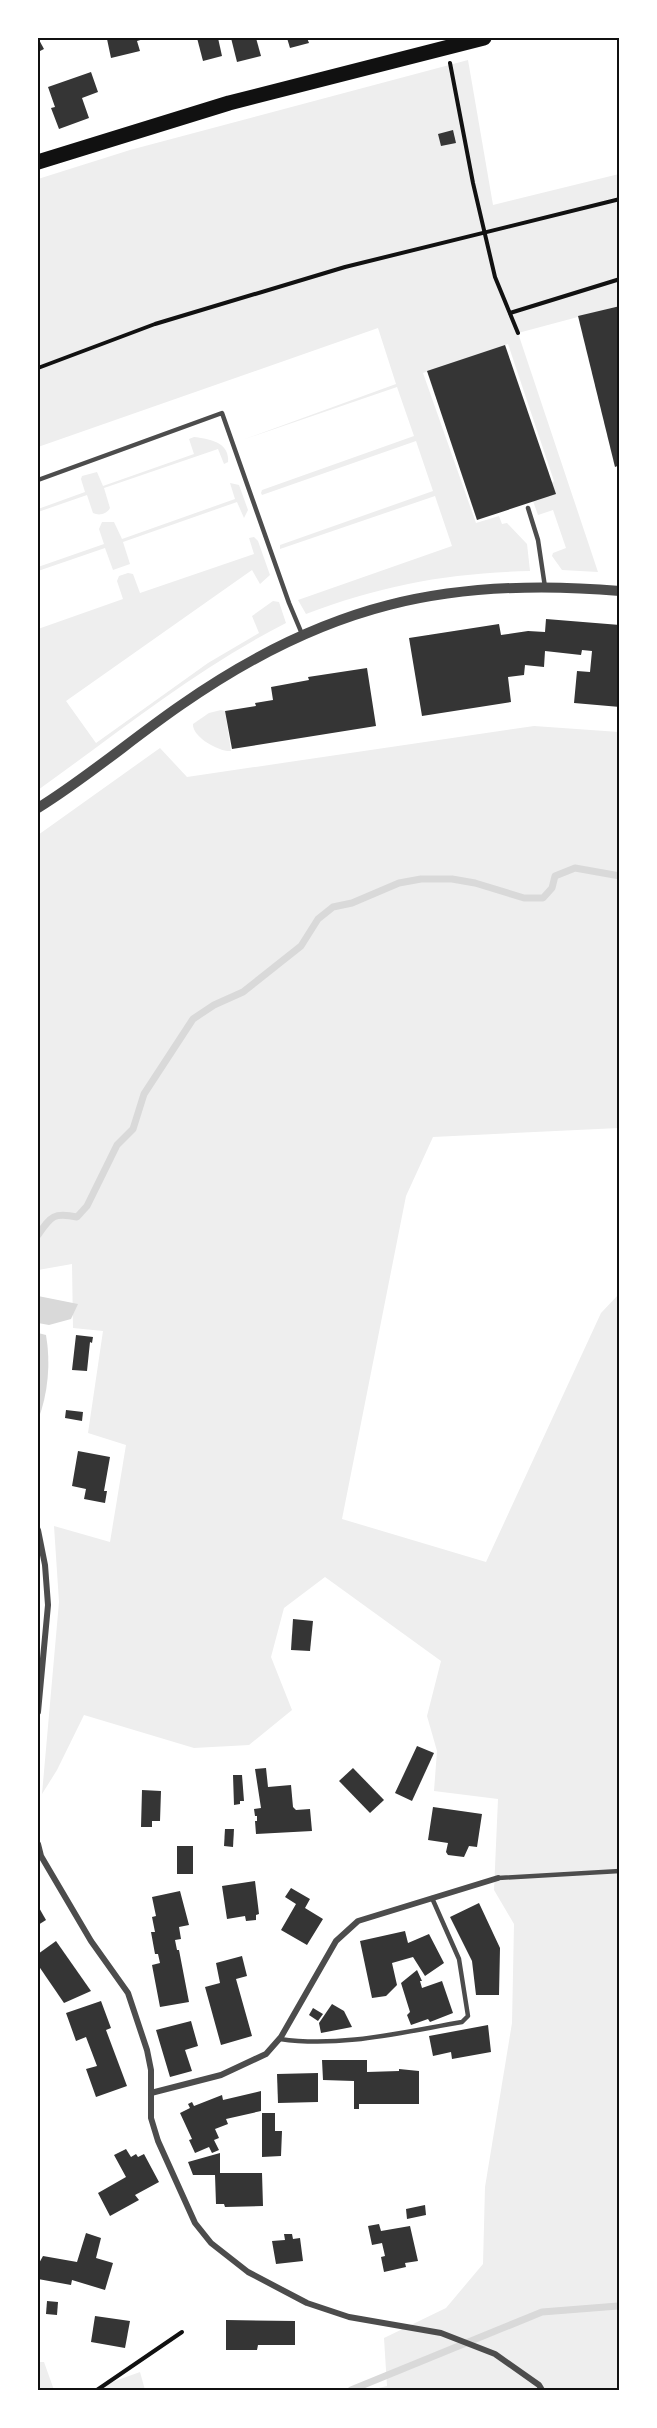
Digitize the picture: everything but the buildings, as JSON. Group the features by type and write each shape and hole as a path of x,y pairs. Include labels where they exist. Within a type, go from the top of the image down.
{"main road":[{"path":"38,162 211,109 484,38"}],"street":[{"path":"38,808 205,689 250,660 302,634 356,614 398,602 465,590 545,587 620,591"},
{"path":"38,1530 45,1565 48,1605 38,1712"},
{"path":"38,1844 40,1856 91,1941 128,1993 147,2050 151,2070 151,2118 158,2141 195,2223 211,2243 248,2272 308,2303 349,2317 441,2333 495,2354 538,2385 542,2391"},
{"path":"151,2093 221,2075 266,2054 280,2039 336,1941 358,1921 498,1878"}],"lane":[{"path":"38,480 222,413 302,634"},
{"path":"528,508 538,540 545,587"},
{"path":"498,1878 620,1871"},
{"path":"280,2039 300,2043 364,2038 462,2022 468,2016 459,1959 432,1898"}],"path":[{"path":"447,47 473,183 495,277 518,333"},
{"path":"38,368 154,324 345,267 620,199"},
{"path":"510,314 620,279"},
{"path":"98,2391 182,2332"}],"shaded area":[{"path":"468,60 493,205 619,174 619,306 518,333 598,572 562,570 552,556 553,553 566,548 553,510 538,515 533,501 554,481 508,344 423,373 476,523 499,516 502,524 507,523 527,544 530,571 472,574 416,582 362,595 306,614 298,600 452,546 435,496 280,549 280,545 433,491 416,441 262,495 261,493 262,490 414,436 397,387 242,440 396,384 378,328 38,447 38,179 130,150"},
{"path":"194,437 222,446 228,455 228,462 224,464 218,449 104,488 110,508 103,514 93,513 87,495 38,512 38,509 85,492 82,476 97,472 103,486 194,454 189,439"},
{"path":"230,483 239,485 248,510 244,518 237,502 123,542 130,564 113,570 105,548 38,571 38,567 104,544 99,529 102,522 114,522 122,539 235,499"},
{"path":"254,537 258,541 270,575 260,584 252,570 66,701 96,743 208,663 259,633 252,616 273,601 279,602 286,623 189,681 38,790 38,629 123,599 117,581 119,576 133,574 140,593 254,554 249,538"},
{"path":"225,711 231,751 207,743 194,729 193,724 209,713"},
{"path":"534,726 619,732 619,1128 433,1137 406,1196 342,1519 486,1562 601,1313 619,1294 619,2390 370,2390 387,2386 384,2338 446,2308 483,2264 485,2187 512,2023 514,1924 494,1890 498,1799 434,1791 437,1751 427,1716 441,1661 325,1577 284,1608 271,1657 292,1710 249,1745 194,1748 84,1715 57,1770 42,1794 59,1602 54,1526 110,1542 126,1445 88,1433 103,1331 73,1328 72,1264 38,1270 38,835 160,748 187,777"},
{"path":"38,1296 78,1304 71,1319 49,1325 38,1323"},
{"path":"38,1333 46,1335 48,1367 44,1400 38,1420"},
{"path":"38,2362 44,2362 54,2390 38,2390"},
{"path":"140,2372 145,2390 90,2390"}],"waterway":[{"path":"38,1235 46,1223 54,1217 58,1215 77,1217 87,1206 117,1145 133,1129 144,1094 193,1019 214,1005 243,992 301,946 318,919 333,907 352,903 399,883 421,879 452,879 475,883 524,898 543,898 552,888 555,876 575,868 620,876"},
{"path":"351,2390 542,2312 618,2306"}]}
